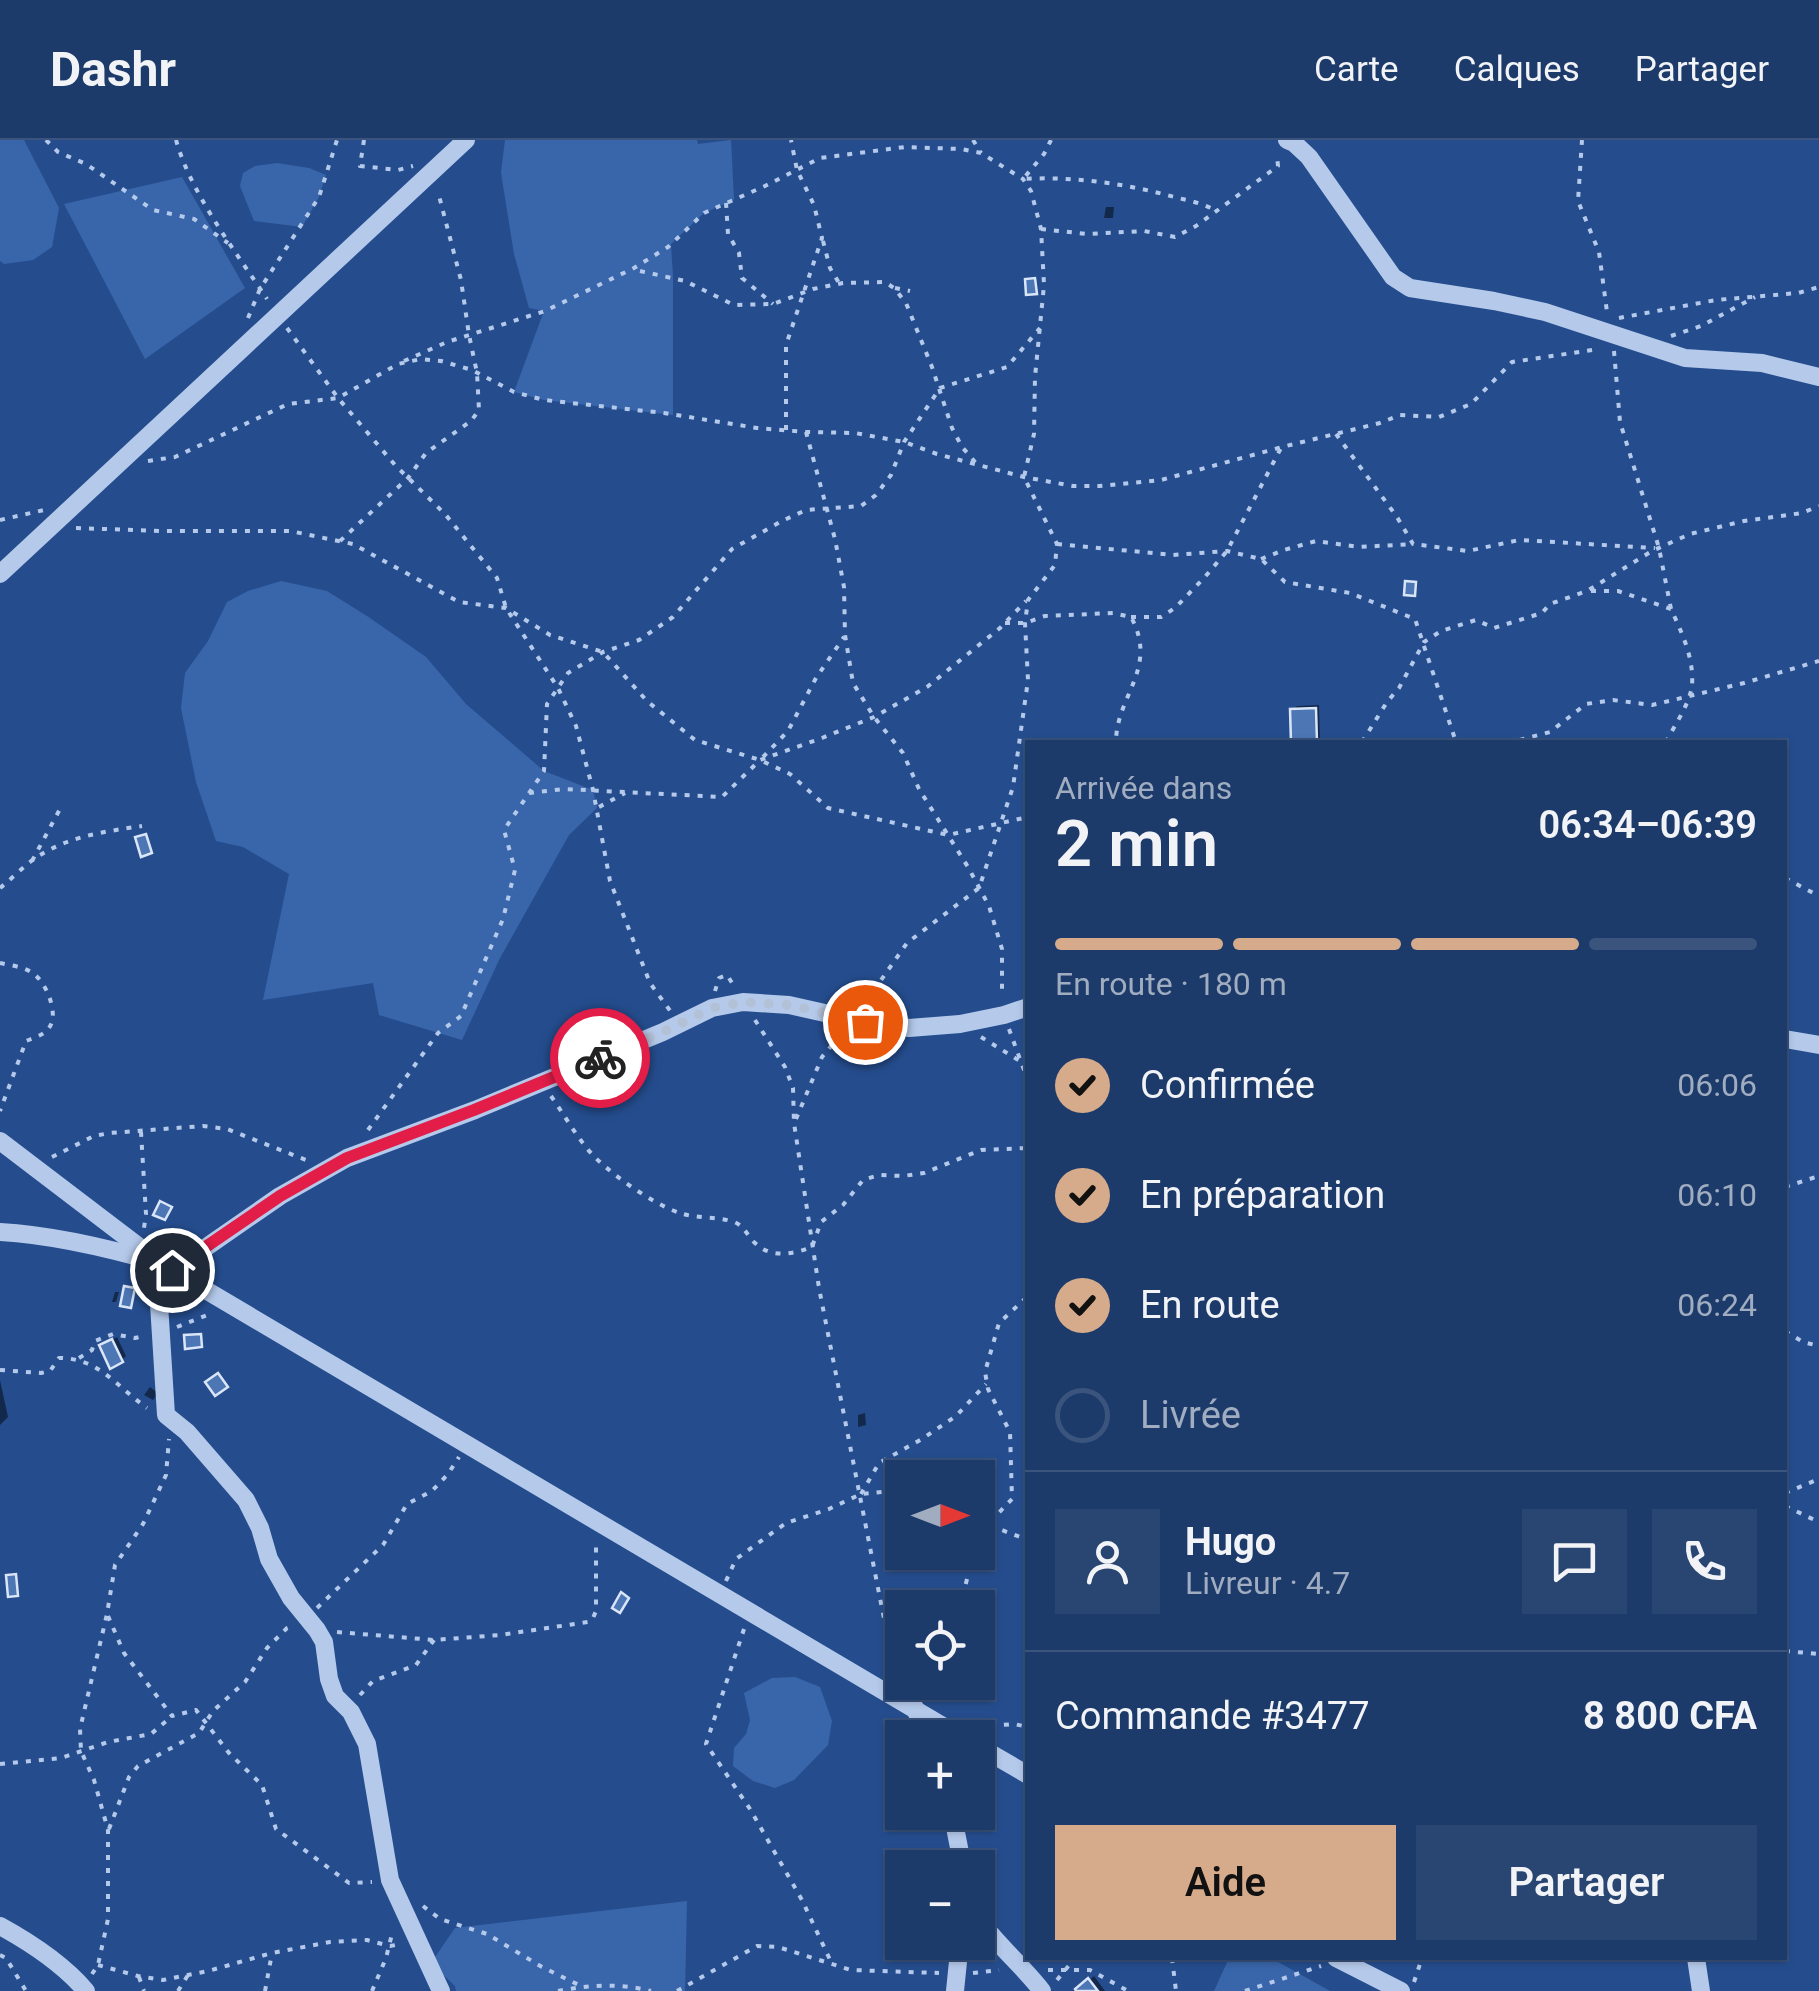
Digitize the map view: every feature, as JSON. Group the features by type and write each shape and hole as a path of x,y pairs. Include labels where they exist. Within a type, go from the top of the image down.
{"street":[{"path":"0,574 277,315 424,168 466,140"},
{"path":"1282,145 1294,142 1309,157 1393,276 1410,288 1545,312 1685,358 1762,363 1819,376"},
{"path":"0,1232 28,1233 154,1260 347,1158 542,1082 712,1008 744,1002 789,1005 909,1028 960,1024 1025,1008"},
{"path":"1787,1039 1819,1045"},
{"path":"0,1141 154,1260 933,1720"},
{"path":"154,1260 166,1415 188,1432 246,1500 291,1598 324,1642 335,1696 351,1712 367,1744 390,1880 408,1901 417,1942 441,1991"},
{"path":"914,1708 919,1720"},
{"path":"995,1756 1025,1773"},
{"path":"0,1926 67,1971 85,1989"},
{"path":"995,1941 1049,1986"},
{"path":"1342,1960 1401,1991"},
{"path":"1696,1960 1701,1991"}],"path":[{"path":"46,140 58,152 86,164 154,210 194,219 232,246"},
{"path":"176,140 180,157 214,220 277,315 338,398 445,514 497,578 506,608 558,688 576,726 594,790 610,881 650,983 680,1024"},
{"path":"246,323 260,289 319,197 337,140"},
{"path":"340,541 408,478 426,453 480,410 478,373 461,280 424,168 360,166 364,140"},
{"path":"790,140 797,170 814,205 830,268 839,284"},
{"path":"973,140 981,154"},
{"path":"1024,178 1051,140"},
{"path":"1582,140 1578,201 1600,252 1610,320 1716,300 1798,293 1819,287"},
{"path":"1041,229 1087,234 1144,231 1175,237 1278,166 1282,145"},
{"path":"145,462 176,457 288,404 338,398 447,342 544,310 634,268 668,246 704,213 820,158 904,147 962,150 981,154 1024,178 1098,181 1161,193 1216,210"},
{"path":"760,760 874,717 928,687 1028,600 1055,565 1057,544 1024,477 1034,434 1044,285 1041,229 1032,191 1024,178"},
{"path":"726,203 728,234 739,253 742,278 773,304"},
{"path":"786,430 786,345 821,236"},
{"path":"640,271 685,280 734,305 773,304 839,284 885,282 906,303 952,428 978,465"},
{"path":"894,288 910,291"},
{"path":"1646,346 1702,326 1755,297"},
{"path":"347,1158 438,1033 461,1016 503,919 515,870 504,830 544,771 548,704 568,673 604,652 639,640 672,617 732,549 782,520 806,510 861,506 876,495 891,475 904,442 940,388 1007,367 1040,328"},
{"path":"398,364 421,359 442,361 478,373 514,392 544,400 786,430 855,433 904,442 1024,477 1073,486 1099,486 1161,480 1380,424 1400,414 1439,418 1471,404 1512,362 1614,348 1620,422 1660,548 1671,609 1690,656 1692,686 1667,740"},
{"path":"806,432 836,539 844,586 844,635 853,683 903,753 919,789 989,906 1002,949 1004,1015 1025,1073"},
{"path":"1336,434 1414,544"},
{"path":"1005,622 1113,613 1161,617 1175,608 1226,552 1281,447"},
{"path":"0,520 76,502"},
{"path":"1363,740 1424,642 1441,630 1476,620 1494,628 1542,613 1550,604 1586,592 1690,534 1802,513 1819,506"},
{"path":"46,530 91,526 162,531 290,531 353,544 459,602 506,608 550,635 604,652 647,701 694,740 760,760 790,774 828,808 948,834 1025,818"},
{"path":"1261,559 1316,541 1359,547 1414,544 1468,550 1518,540 1660,548"},
{"path":"1057,544 1174,555 1226,552 1261,559 1285,582 1350,594 1415,618 1455,740"},
{"path":"1586,592 1618,592 1671,609"},
{"path":"794,1123 822,1057 907,943 979,888 1013,787 1028,680 1028,600"},
{"path":"1116,740 1116,730 1139,672 1140,640 1131,617"},
{"path":"529,792 564,788 722,796 788,731 844,635"},
{"path":"1520,740 1550,732 1586,704 1613,700 1652,705 1819,661"},
{"path":"597,808 625,792"},
{"path":"32,860 60,809"},
{"path":"0,888 32,860 63,843 96,832 142,826"},
{"path":"1787,879 1819,896"},
{"path":"0,963 32,972 43,983 52,1008 52,1022 44,1034 26,1040 0,1110"},
{"path":"744,1002 785,1067 793,1088 794,1123 812,1247 885,1623"},
{"path":"960,1024 1025,1064"},
{"path":"542,1082 588,1151 634,1189 680,1213 732,1221 742,1226 754,1243 776,1254 795,1254 812,1247 821,1222 843,1206 863,1180 924,1172 981,1150 1025,1146"},
{"path":"33,1166 94,1136 203,1126 227,1129 329,1168"},
{"path":"141,1131 146,1214 154,1260"},
{"path":"1787,1185 1819,1176"},
{"path":"995,1517 1012,1499 1010,1432 988,1389 985,1372 998,1323 1025,1299"},
{"path":"1787,1332 1819,1346"},
{"path":"0,1370 41,1372 50,1370 58,1358 79,1358 118,1383 144,1408 166,1415 170,1442 166,1474 142,1524 115,1565 108,1614 80,1729 81,1751 108,1830 108,1919 98,1965 85,1989"},
{"path":"861,1494 879,1463 956,1416 987,1382"},
{"path":"312,1625 316,1608 382,1545 407,1504 432,1491 448,1474 466,1444"},
{"path":"1787,1491 1819,1479"},
{"path":"720,1594 736,1559 786,1523 861,1494 885,1492"},
{"path":"1787,1507 1819,1522"},
{"path":"108,1830 138,1766 199,1733 213,1710 245,1682 267,1648 287,1628 312,1625 376,1637 434,1640 588,1622 598,1599 595,1520"},
{"path":"995,1528 1025,1539"},
{"path":"750,1612 706,1744 750,1809 802,1900 832,1964"},
{"path":"108,1614 124,1653 172,1716"},
{"path":"351,1712 373,1681 416,1665 434,1640"},
{"path":"1787,1651 1819,1654"},
{"path":"0,1764 61,1758 108,1742 151,1734 172,1716 196,1710 262,1785 276,1829 349,1884 390,1880"},
{"path":"995,1727 1025,1726"},
{"path":"372,1991 390,1946 396,1917 408,1901 440,1919 488,1934 582,1986"},
{"path":"98,1965 163,1980 272,1953 348,1941 367,1940 390,1946 417,1942"},
{"path":"678,1991 757,1946 778,1947 851,1970 955,1983 1024,1968 1090,1970 1128,1991"},
{"path":"266,1991 272,1953"},
{"path":"0,1955 6,1958 26,1991"},
{"path":"1049,1986 1073,1960"},
{"path":"1172,1960 1176,1991"},
{"path":"1245,1991 1332,1960"},
{"path":"1411,1991 1421,1960"},
{"path":"178,1991 188,1975"},
{"path":"138,1976 144,1991"},
{"path":"558,1991 630,1985 651,1991"}],"shaded area":[{"path":"0,140 24,140 59,208 52,247 33,260 4,264 0,261"},
{"path":"505,140 697,140 698,144 731,140 734,200 704,213 671,244 673,415 544,400 514,392 544,311 529,308 514,254 501,173"},
{"path":"277,163 326,175 302,227 254,221 240,186 243,173 255,166"},
{"path":"182,177 245,288 145,359 64,204"},
{"path":"281,581 327,591 367,616 426,657 466,704 544,771 593,790 597,808 569,835 500,958 462,1040 379,1015 373,983 263,1000 289,874 243,847 216,841 196,782 181,708 185,673 208,641 227,602"},
{"path":"795,1677 820,1687 832,1721 828,1745 794,1780 775,1788 753,1781 733,1766 734,1748 746,1734 750,1720 744,1693 772,1678"},
{"path":"687,1901 685,1991 456,1991 431,1963 455,1928"},
{"path":"1228,1960 1275,1960 1330,1991 1214,1991"}],"building":[{"path":"1035,278 1037,294 1026,295 1025,279"},
{"path":"1405,581 1416,582 1415,596 1404,595"},
{"path":"1316,708 1317,740 1291,740 1290,709"},
{"path":"146,834 152,853 141,857 135,837"},
{"path":"160,1201 172,1207 165,1220 153,1215"},
{"path":"124,1286 135,1288 131,1308 120,1306"},
{"path":"201,1334 202,1347 185,1349 184,1335"},
{"path":"112,1339 123,1362 110,1369 99,1345"},
{"path":"218,1373 228,1387 215,1396 205,1382"},
{"path":"16,1574 18,1596 8,1597 6,1575"},
{"path":"621,1592 629,1598 620,1613 612,1608"},
{"path":"1088,1978 1098,1991 1076,1991 1075,1989"}],"way so far":[{"path":"600,1058 712,1008 744,1002 789,1005 865,1022"}],"route":[{"path":"172,1270 280,1196 347,1158 600,1058"}]}
